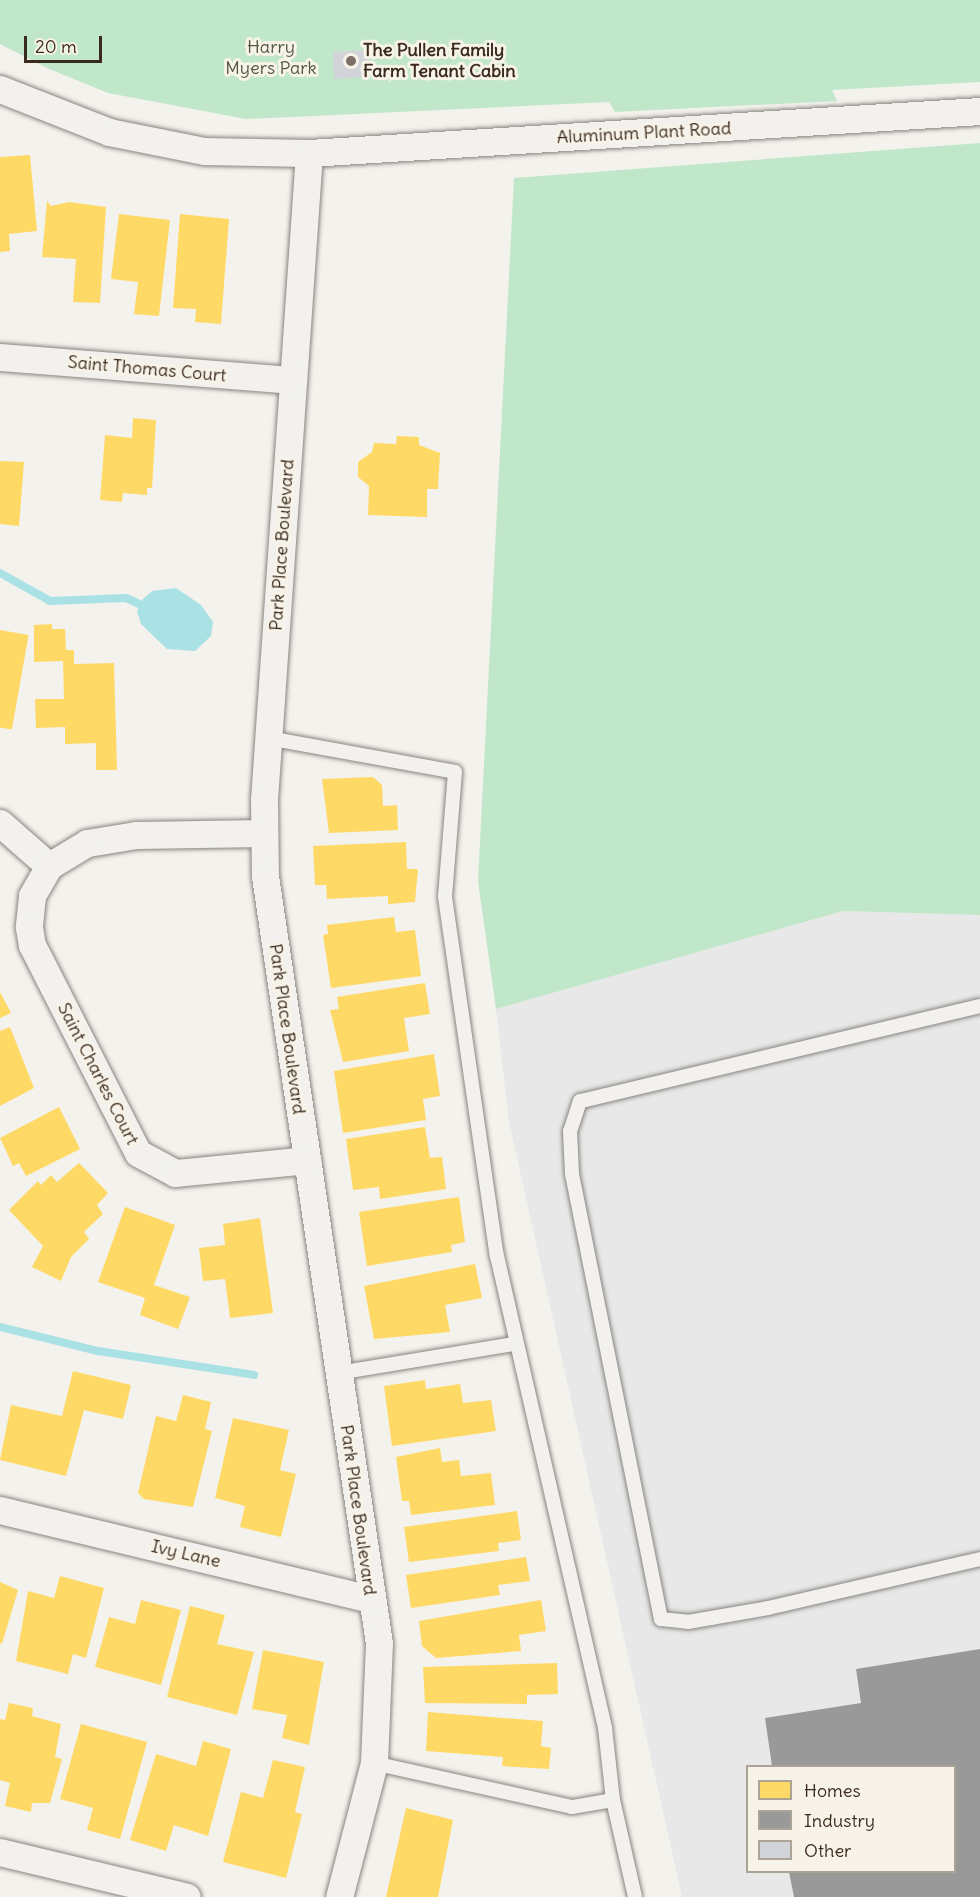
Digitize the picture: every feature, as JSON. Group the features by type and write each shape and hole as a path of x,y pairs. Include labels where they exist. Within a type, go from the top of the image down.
{"street":[{"name":"Aluminum Plant Road","path":"0,89 109,132 204,151 309,153 980,111"},
{"name":"Park Place Boulevard","path":"309,153 268,738 264,833 265,876 371,1599 380,1692 374,1762 339,1897"},
{"name":"Saint Thomas Court","path":"0,357 293,381"},
{"path":"0,823 49,866"},
{"name":"Saint Charles Court","path":"264,833 136,836 87,843 49,866 32,896 32,945 138,1153 175,1173 307,1160"},
{"name":"Ivy Lane","path":"0,1510 371,1599"},
{"path":"0,1852 187,1897"}],"lane":[{"path":"268,738 455,772 445,897 514,1344 605,1728 613,1800 635,1897"},
{"path":"980,1006 580,1101 570,1131 572,1174 661,1619 688,1622 768,1608 980,1560"},
{"path":"338,1373 514,1344"},
{"path":"374,1762 572,1807 613,1800"}],"shaded area":[{"path":"843,911 980,915 980,1897 682,1897 509,1122 496,1009"}],"green space":[{"name":"Harry Myers Park","path":"0,0 980,0 980,82 832,90 837,101 615,112 609,102 246,119 108,93 47,68 0,44"},
{"path":"980,143 980,915 843,911 496,1009 478,881 514,178"}],"water":[{"path":"176,588 201,605 213,622 211,636 195,651 167,649 141,624 137,611 143,599 152,591"}],"building: Homes":[{"path":"30,155 37,231 9,234 10,251 0,252 0,157"},
{"path":"47,201 51,206 69,202 106,207 100,303 73,302 76,259 42,257"},
{"path":"119,214 170,220 159,316 134,314 138,282 111,279"},
{"path":"180,214 229,219 221,324 195,322 196,309 173,308"},
{"path":"133,418 156,420 152,488 147,488 147,495 123,493 122,502 100,500 105,435 132,438"},
{"path":"397,436 419,437 419,445 440,453 438,489 427,489 427,517 368,515 369,486 358,477 358,462 372,452 374,443 396,444"},
{"path":"0,461 24,462 19,526 0,524"},
{"path":"52,624 52,629 65,629 66,650 74,650 74,664 114,663 117,770 96,770 96,743 65,744 65,727 36,728 35,699 64,699 63,661 34,662 34,625"},
{"path":"0,630 29,635 12,730 0,727"},
{"path":"373,777 382,785 383,806 397,805 398,830 329,833 322,779"},
{"path":"406,842 407,869 418,869 415,902 388,904 388,896 327,899 326,885 315,885 313,846"},
{"path":"394,917 396,932 415,930 421,976 331,988 323,935 328,934 327,925"},
{"path":"425,983 430,1014 404,1018 409,1051 343,1062 330,1010 339,1009 337,997"},
{"path":"0,992 11,1013 0,1018"},
{"path":"10,1027 34,1088 0,1106 0,1031"},
{"path":"434,1054 440,1096 423,1099 426,1120 343,1133 334,1071"},
{"path":"59,1107 80,1149 26,1176 19,1163 13,1166 0,1138"},
{"path":"425,1127 430,1158 442,1157 446,1189 380,1199 379,1187 353,1190 346,1139"},
{"path":"79,1163 108,1193 97,1205 103,1214 84,1232 89,1239 71,1257 61,1281 32,1267 43,1246 9,1210 38,1181 41,1185 51,1175 57,1182"},
{"path":"459,1197 465,1242 451,1245 452,1252 367,1266 359,1212"},
{"path":"125,1207 175,1225 154,1285 190,1297 178,1329 140,1315 145,1298 98,1282"},
{"path":"260,1218 273,1313 230,1318 225,1279 203,1281 199,1248 225,1245 223,1224"},
{"path":"475,1264 482,1298 445,1305 450,1332 374,1339 364,1286"},
{"path":"73,1371 131,1385 123,1419 84,1410 66,1476 0,1460 11,1405 62,1416"},
{"path":"425,1380 426,1389 460,1384 463,1403 491,1400 496,1431 392,1446 384,1386"},
{"path":"183,1395 211,1402 205,1429 212,1431 193,1507 144,1499 138,1493 156,1416 176,1421"},
{"path":"233,1418 289,1430 280,1470 296,1474 281,1537 240,1527 245,1506 215,1498"},
{"path":"440,1448 442,1462 459,1460 461,1476 491,1473 495,1505 411,1515 409,1501 402,1501 396,1457"},
{"path":"517,1511 521,1540 498,1543 499,1551 409,1562 404,1527"},
{"path":"526,1557 530,1581 498,1585 500,1595 411,1608 406,1575"},
{"path":"60,1576 104,1588 86,1658 73,1654 68,1674 16,1661 28,1591 54,1598"},
{"path":"0,1582 18,1590 2,1644 0,1643"},
{"path":"141,1600 181,1610 161,1685 95,1667 109,1617 135,1624"},
{"path":"541,1600 546,1631 519,1635 521,1651 436,1658 422,1646 419,1621"},
{"path":"190,1606 225,1615 217,1644 254,1652 237,1715 167,1697"},
{"path":"263,1650 324,1662 309,1745 282,1738 287,1715 252,1709"},
{"path":"557,1663 558,1694 527,1695 527,1704 425,1703 423,1667"},
{"path":"9,1703 33,1708 32,1716 61,1724 55,1757 62,1759 50,1803 32,1803 31,1812 5,1806 10,1783 0,1780 0,1719 5,1720"},
{"path":"428,1712 543,1721 541,1746 551,1748 549,1769 502,1766 503,1757 426,1751"},
{"path":"81,1724 147,1742 120,1839 87,1830 93,1808 60,1799"},
{"path":"203,1741 231,1749 208,1836 174,1825 166,1851 130,1840 156,1754 196,1766"},
{"path":"273,1760 305,1767 295,1812 302,1814 286,1878 223,1862 241,1792 263,1798"},
{"path":"406,1808 453,1820 438,1897 386,1897"}],"building: Industry":[{"path":"980,1649 980,1897 794,1897 789,1873 956,1873 956,1765 772,1765 765,1718 861,1703 856,1669"}],"building: Other":[{"name":"The Pullen Family Farm Tenant Cabin","path":"368,50 369,70 363,70 363,77 334,79 333,52"}],"waterway":[{"path":"0,573 50,601 126,598 148,608"},
{"path":"0,1327 98,1351 254,1375"}],"place":[{"name":"The Pullen Family Farm Tenant Cabin","path":"351,61"}]}
